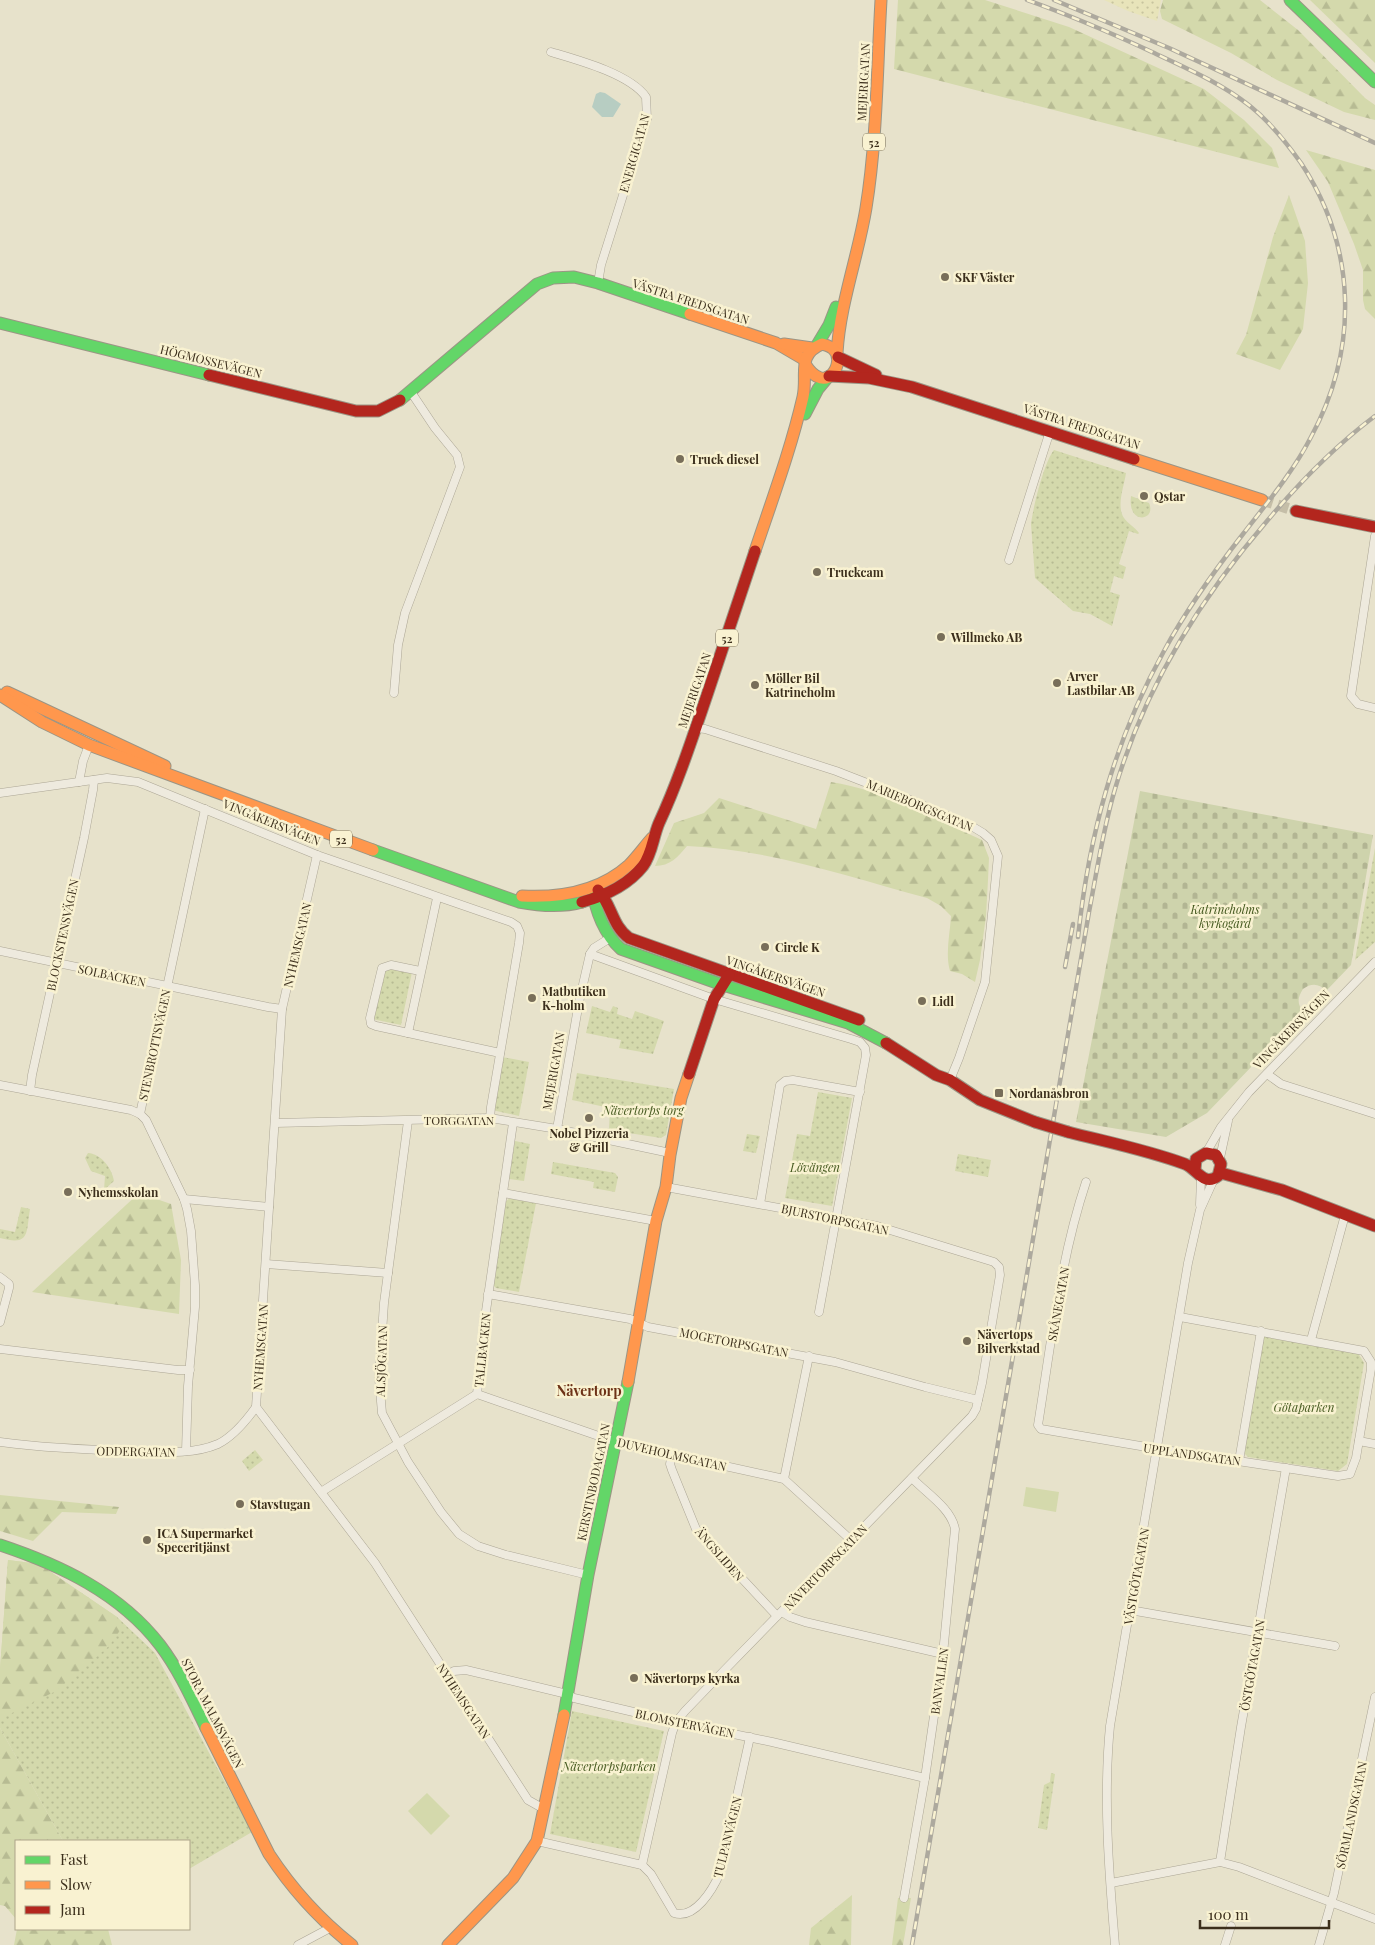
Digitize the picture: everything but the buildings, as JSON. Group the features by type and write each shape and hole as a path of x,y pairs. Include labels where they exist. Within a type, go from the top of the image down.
{"main road":[{"name":"MEJERIGATAN","path":"838,355 838,333 848,282 862,230 871,174 877,90 880,0"},
{"path":"1290,0 1375,82"},
{"name":"HÖGMOSSEVÄGEN","path":"0,323 359,412 380,411 391,407 411,392 525,294 547,279 569,276 598,283"},
{"name":"MEJERIGATAN","path":"814,347 829,325 848,282"},
{"name":"VÄSTRA FREDSGATAN","path":"598,283 776,343 793,352 805,362"},
{"name":"VÄSTRA FREDSGATAN","path":"776,343 814,347"},
{"path":"814,347 825,344 838,355"},
{"name":"52","path":"805,362 814,347"},
{"name":"VÄSTRA FREDSGATAN","path":"838,355 854,366 892,382"},
{"name":"52","path":"828,377 836,369 838,355"},
{"name":"MEJERIGATAN","path":"599,897 621,886 638,871 651,851 654,836 682,771 794,437 804,393 805,362"},
{"path":"805,362 809,373 815,377 828,377"},
{"name":"MEJERIGATAN","path":"794,437 814,395 828,377"},
{"name":"VÄSTRA FREDSGATAN","path":"828,377 869,378 892,382 955,400 1262,500"},
{"path":"1296,510 1375,527"},
{"name":"VINGÅKERSVÄGEN","path":"0,689 95,732 225,796"},
{"name":"VINGÅKERSVÄGEN","path":"0,695 42,722 89,745 424,870 518,903 541,906 569,904 599,897"},
{"path":"89,745 95,732"},
{"name":"MEJERIGATAN","path":"594,886 610,879 626,868 654,836"},
{"path":"594,886 620,932 610,938 599,897"},
{"name":"VINGÅKERSVÄGEN","path":"502,896 553,897 594,886"},
{"name":"VINGÅKERSVÄGEN","path":"620,932 640,943 866,1023 923,1058 950,1080 980,1100 1035,1122 1140,1150 1187,1165 1206,1180 1219,1168 1212,1153 1189,1158 1140,1150"},
{"name":"VINGÅKERSVÄGEN","path":"610,938 621,949 723,985 855,1026 892,1046 936,1075 950,1080"},
{"path":"723,985 729,975"},
{"name":"VINGÅKERSVÄGEN","path":"714,998 723,985"},
{"name":"KERSTINBODAGATAN","path":"448,1945 513,1878 537,1841 567,1694 588,1574 639,1323 656,1221 666,1187 670,1153 684,1084 714,998"},
{"name":"VINGÅKERSVÄGEN","path":"1198,1174 1195,1163 1202,1155"},
{"path":"1219,1168 1375,1226"},
{"name":"STORA MALMSVÄGEN","path":"0,1545 38,1559 89,1584 125,1609 151,1634 180,1675 272,1860 298,1896 330,1928 352,1945"}],"street":[{"name":"ENERGIGATAN","path":"551,52 621,77 640,89 646,97 647,119 601,264 598,283"},
{"path":"394,693 398,645 405,613 460,467 457,454 435,428 411,392"},
{"path":"1009,560 1050,431"},
{"path":"1375,536 1351,687 1353,700 1358,704 1375,708"},
{"name":"MARIEBORGSGATAN","path":"696,728 741,740 866,781 973,827 991,840 998,856 985,982 950,1080"},
{"path":"79,782 83,761 89,745"},
{"name":"VINGÅKERSVÄGEN","path":"0,793 107,778 138,782 317,855 518,926 520,933 500,1053"},
{"name":"BLOCKSTENSVÄGEN","path":"30,1091 92,800 94,780"},
{"name":"STENBROTTSVÄGEN","path":"186,1451 195,1307 191,1232 184,1199 146,1120 140,1114 206,809"},
{"name":"NYHEMSGATAN","path":"317,855 282,1009 256,1407 375,1564 528,1800 544,1809"},
{"path":"408,1033 437,898"},
{"path":"610,938 596,946 590,954 714,998 860,1042 865,1048 866,1055 860,1092 819,1312"},
{"name":"SOLBACKEN","path":"0,951 268,1008 282,1009"},
{"name":"MEJERIGATAN","path":"557,1129 579,1002 590,954"},
{"name":"VINGÅKERSVÄGEN","path":"1202,1155 1249,1092 1375,962"},
{"path":"420,971 391,964 380,972 370,1018 371,1024 500,1053 490,1118"},
{"path":"1267,1074 1281,1084 1375,1114"},
{"path":"760,1204 780,1085 785,1080 794,1080 860,1092"},
{"path":"0,1085 120,1108 140,1114"},
{"name":"VINGÅKERSVÄGEN","path":"1219,1168 1229,1117"},
{"name":"TORGGATAN","path":"275,1123 490,1118 557,1129 670,1153"},
{"name":"ALSJÖGATAN","path":"408,1120 388,1273 379,1363 379,1392 382,1413 398,1443 450,1525 468,1541 506,1555 588,1574"},
{"name":"TALLBACKEN","path":"321,1492 477,1394 488,1294 513,1123"},
{"name":"VÄSTGÖTAGATAN","path":"1114,1945 1107,1814 1110,1726 1188,1263 1200,1210 1219,1168"},
{"name":"VÄSTGÖTAGATAN","path":"1198,1174 1200,1210"},
{"name":"SKÅNEGATAN","path":"1040,1427 1038,1425 1064,1270 1076,1211 1086,1182"},
{"name":"BJURSTORPSGATAN","path":"666,1187 876,1226 994,1262 999,1267"},
{"path":"504,1193 656,1221"},
{"path":"184,1199 269,1207"},
{"path":"1311,1340 1345,1215"},
{"path":"266,1264 388,1273"},
{"name":"NÄVERTORPSGATAN","path":"642,1865 676,1722 972,1416 978,1400 1000,1275 999,1267"},
{"path":"0,1277 9,1284 9,1288 0,1322"},
{"name":"MOGETORPSGATAN","path":"488,1294 630,1319 648,1327 809,1356 978,1400"},
{"path":"1180,1317 1311,1340 1365,1352 1371,1362 1371,1369 1359,1441 1375,1444"},
{"path":"1239,1461 1261,1331"},
{"path":"0,1349 190,1370"},
{"path":"784,1479 809,1356"},
{"name":"DUVEHOLMSGATAN","path":"477,1394 616,1442 784,1479 851,1540"},
{"name":"ODDERGATAN","path":"0,1442 59,1449 186,1451 202,1449 218,1444 231,1436 245,1423 256,1407"},
{"name":"UPPLANDSGATAN","path":"1040,1427 1046,1431 1338,1476 1350,1474 1359,1441"},
{"name":"ÄNGSLIDEN","path":"672,1454 670,1464 696,1529 780,1614 805,1622 943,1654"},
{"name":"ÖSTGÖTAGATAN","path":"1220,1862 1286,1468"},
{"name":"BANVALLEN","path":"904,1898 925,1778 943,1654 955,1529 953,1520 947,1512 912,1478"},
{"path":"1130,1610 1335,1646"},
{"name":"BLOMSTERVÄGEN","path":"447,1675 460,1670 567,1694 574,1698 676,1722 750,1737 925,1778"},
{"name":"SÖRMLANDSGATAN","path":"1319,1945 1332,1903 1375,1697"},
{"name":"TULPANVÄGEN","path":"642,1865 651,1874 674,1913 680,1915 702,1902 712,1890 720,1873 750,1737"},
{"path":"537,1841 642,1865"},
{"path":"1111,1883 1220,1862 1247,1870 1375,1919"},
{"path":"1225,1945 1231,1926"},
{"path":"298,1945 330,1928"}],"shaded area":[{"path":"1104,0 1161,0 1157,21 1128,11"},
{"path":"600,92 605,93 621,104 613,117 602,117 592,107 596,94"}],"green space":[{"path":"898,0 985,0 1069,27 1204,89 1244,120 1272,148 1279,168 894,69"},
{"path":"1163,0 1260,0 1298,30 1365,98 1375,105 1375,120 1344,112 1277,80 1231,53 1162,19 1160,11"},
{"path":"1310,0 1375,0 1375,63"},
{"path":"1306,150 1375,170 1375,319 1365,309 1363,300 1363,270 1354,244 1328,182"},
{"path":"1289,195 1305,241 1308,283 1303,329 1280,370 1236,354 1246,335 1273,237"},
{"path":"1054,450 1126,473 1121,496 1122,513 1139,533 1129,531 1119,564 1126,567 1123,579 1114,576 1110,592 1120,595 1112,626 1090,614 1073,611 1035,578 1031,524 1046,464"},
{"path":"1131,496 1149,503 1149,514 1146,517 1142,518 1133,512"},
{"path":"831,782 870,791 889,798 982,840 989,858 988,880 986,916 975,982 962,974 950,971 948,951 951,916 941,906 927,898 809,865 748,852 718,848 687,846 669,863 655,866 674,823 704,813 719,798 816,829"},
{"name":"Katrineholms kyrkogård","path":"1140,791 1373,835 1351,965 1326,991 1321,986 1315,985 1303,989 1299,1001 1300,1007 1304,1012 1207,1113 1166,1137 1076,1122"},
{"path":"1375,848 1375,942 1355,960"},
{"path":"384,966 412,972 401,1025 372,1019"},
{"path":"592,1006 610,1012 613,1006 618,1008 617,1014 632,1019 635,1011 664,1021 653,1054 619,1048 621,1040 586,1033"},
{"path":"502,1057 529,1062 519,1116 492,1110"},
{"name":"Nävertorps torg","path":"577,1073 674,1089 666,1135 661,1138 609,1130 610,1108 572,1100"},
{"name":"Lövängen","path":"818,1092 852,1098 832,1206 785,1198 797,1134 810,1136"},
{"path":"747,1134 760,1136 756,1153 743,1151"},
{"path":"515,1141 530,1144 524,1181 509,1179"},
{"path":"88,1153 101,1159 111,1171 114,1181 104,1190 105,1176 91,1171 85,1158"},
{"path":"958,1154 991,1160 988,1177 955,1171"},
{"path":"553,1162 615,1173 618,1177 615,1192 593,1188 594,1182 551,1174"},
{"path":"139,1193 171,1204 181,1260 179,1314 32,1292"},
{"path":"510,1198 536,1203 519,1292 496,1288 492,1284 505,1202"},
{"path":"21,1207 30,1209 25,1236 17,1240 0,1238 0,1229 15,1232"},
{"name":"Götaparken","path":"1263,1334 1358,1353 1364,1363 1347,1464 1338,1471 1248,1457 1243,1452"},
{"path":"255,1450 263,1460 249,1471 242,1461"},
{"path":"1026,1487 1059,1492 1056,1512 1023,1506"},
{"path":"0,1495 119,1507 116,1514 62,1512 33,1541 0,1531"},
{"path":"8,1560 39,1564 117,1617 155,1653 252,1832 190,1868 190,1840 62,1840 0,1728 0,1669"},
{"path":"8,1560 39,1564 117,1617 121,1629 109,1646 56,1691 0,1719 0,1669"},
{"name":"Nävertorpsparken","path":"572,1711 664,1731 636,1852 550,1834"},
{"path":"0,1728 62,1840 15,1840 15,1918 5,1906 0,1905"},
{"path":"1051,1773 1055,1774 1047,1830 1038,1828 1044,1785 1050,1782"},
{"path":"427,1793 450,1816 431,1835 408,1811"},
{"path":"852,1895 851,1945 809,1945 811,1928"},
{"path":"898,1898 911,1898 903,1945 892,1945"},
{"path":"17,1930 108,1930 112,1945 14,1945"}],"tunnel":[{"path":"1262,500 1296,511"}],"railway":[{"path":"1027,0 1106,31 1190,70 1239,98 1264,119 1284,140 1301,163 1319,196 1333,229 1341,264 1345,298 1344,334 1338,369 1327,403 1311,437 1288,475 1222,562 1182,620 1146,685 1131,719 1106,790 1097,825 1089,862 1078,937"},
{"path":"1054,0 1169,48 1375,143"},
{"path":"912,1945 1089,912 1115,789 1141,716 1158,681 1176,647 1219,582 1267,521 1305,479 1332,452 1375,416"},
{"path":"1065,967 1073,924"}],"traffic: fast":[{"path":"1290,0 1375,82"},
{"path":"400,400 537,284 553,278 574,277 598,283 690,314"},
{"path":"817,345 829,325 836,307"},
{"path":"0,323 209,375"},
{"path":"805,414 818,389 828,377"},
{"path":"373,850 519,902 550,906 582,902"},
{"path":"593,890 602,922 610,937 621,949 723,985 848,1023 886,1043"},
{"path":"564,1715 588,1575 628,1382"},
{"path":"0,1545 45,1562 88,1583 127,1610 167,1655 185,1685 206,1728"}],"traffic: slow":[{"path":"837,353 845,298 863,226 870,182 875,130 881,0"},
{"path":"690,314 776,343 805,360"},
{"path":"784,344 812,348"},
{"path":"755,551 793,436 803,397 805,366 806,360 814,348 822,344 832,348 837,354 836,368 827,378 821,378 813,374 805,364"},
{"path":"1134,459 1262,500"},
{"path":"7,692 165,766"},
{"path":"0,695 42,722 89,745 373,850"},
{"path":"522,896 565,894 605,882 629,865 652,838"},
{"path":"628,1382 656,1221 666,1187 681,1098 689,1074"},
{"path":"448,1945 513,1878 537,1841 564,1715"},
{"path":"206,1728 269,1854 307,1903 328,1925 352,1945"}],"traffic: jam":[{"path":"838,357 876,375"},
{"path":"209,375 356,411 378,411 400,400"},
{"path":"829,376 869,378 912,387 1134,459"},
{"path":"1296,511 1375,527"},
{"path":"582,902 599,897 623,884 637,873 646,861 690,744 755,551"},
{"path":"598,890 619,928 629,938 859,1020"},
{"path":"689,1074 714,999 729,975"},
{"path":"886,1043 936,1075 950,1080 980,1100 1035,1122"},
{"path":"1035,1122 1068,1132"},
{"path":"1068,1132 1171,1159 1189,1166 1201,1176 1209,1179 1218,1176 1221,1164 1216,1155 1206,1153 1196,1159 1195,1170"},
{"path":"1221,1173 1282,1190 1375,1226"}],"place":[{"name":"SKF Väster","path":"945,277"},
{"name":"Truck diesel","path":"680,459"},
{"name":"Qstar","path":"1144,496"},
{"name":"Truckcam","path":"817,572"},
{"name":"Willmeko AB","path":"941,637"},
{"name":"Arver Lastbilar AB","path":"1057,683"},
{"name":"Möller Bil Katrineholm","path":"755,685"},
{"name":"Circle K","path":"765,947"},
{"name":"Matbutiken K-holm","path":"532,998"},
{"name":"Lidl","path":"922,1001"},
{"name":"Nordanåsbron","path":"999,1093"},
{"name":"Nobel Pizzeria & Grill","path":"589,1118"},
{"name":"Nyhemsskolan","path":"68,1192"},
{"name":"Nävertops Bilverkstad","path":"967,1341"},
{"name":"Stavstugan","path":"240,1504"},
{"name":"ICA Supermarket Speceritjänst","path":"147,1540"},
{"name":"Nävertorps kyrka","path":"634,1678"}],"district":[{"name":"Nävertorp","path":"589,1390"}]}
